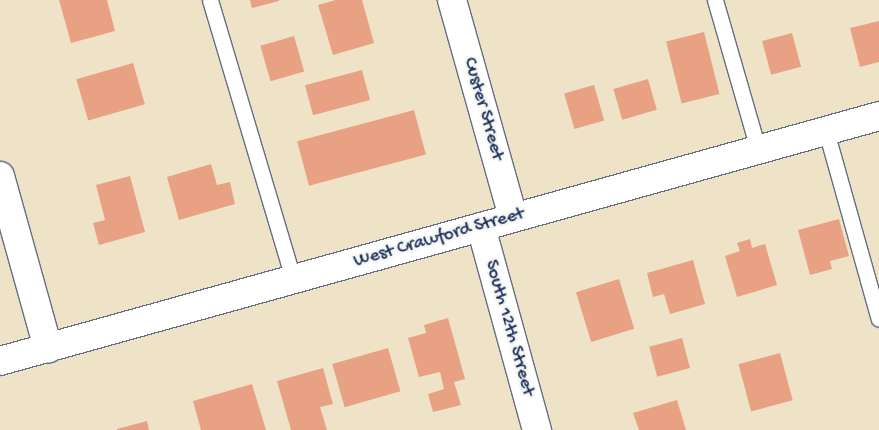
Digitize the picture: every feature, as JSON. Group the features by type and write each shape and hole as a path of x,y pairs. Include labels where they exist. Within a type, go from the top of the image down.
{"main road":[{"name":"Custer Street","path":"452,0 513,218"},
{"name":"West Crawford Street","path":"0,361 879,116"},
{"path":"0,176 48,348"},
{"name":"South 12th Street","path":"481,227 537,430"}],"lane":[{"path":"210,0 293,279"},
{"path":"715,0 758,150"},
{"path":"826,130 879,319"}],"building":[{"path":"59,0 107,0 115,31 71,43"},
{"path":"250,0 279,0 279,1 252,8"},
{"path":"336,0 362,0 374,43 333,55 318,5"},
{"path":"879,21 879,62 860,67 850,28"},
{"path":"704,32 719,94 682,104 666,41"},
{"path":"792,33 801,67 771,75 762,41"},
{"path":"294,36 304,72 271,81 260,46"},
{"path":"133,63 145,104 88,121 76,79"},
{"path":"362,70 370,100 313,115 305,85"},
{"path":"648,79 657,110 622,120 613,89"},
{"path":"594,85 604,121 574,129 564,94"},
{"path":"414,110 426,154 309,186 297,141"},
{"path":"211,164 217,185 230,182 235,204 179,220 167,177"},
{"path":"130,176 145,232 99,245 93,223 105,220 96,185"},
{"path":"839,219 849,256 830,261 832,269 810,275 798,230"},
{"path":"750,239 752,248 765,244 777,285 737,297 725,256 740,251 737,243"},
{"path":"693,260 705,304 670,314 664,294 653,297 647,273"},
{"path":"619,279 634,329 591,342 576,292"},
{"path":"448,318 465,379 454,382 461,405 433,412 428,394 444,389 440,372 419,377 408,338 426,333 424,325"},
{"path":"682,338 690,368 657,377 649,347"},
{"path":"388,348 400,391 345,407 332,364"},
{"path":"780,353 793,400 751,411 738,364"},
{"path":"323,368 333,404 320,407 327,430 291,430 277,381"},
{"path":"252,384 266,430 201,430 193,401"},
{"path":"677,400 686,430 639,430 633,413"},
{"path":"147,421 149,430 117,430 117,429"}]}
